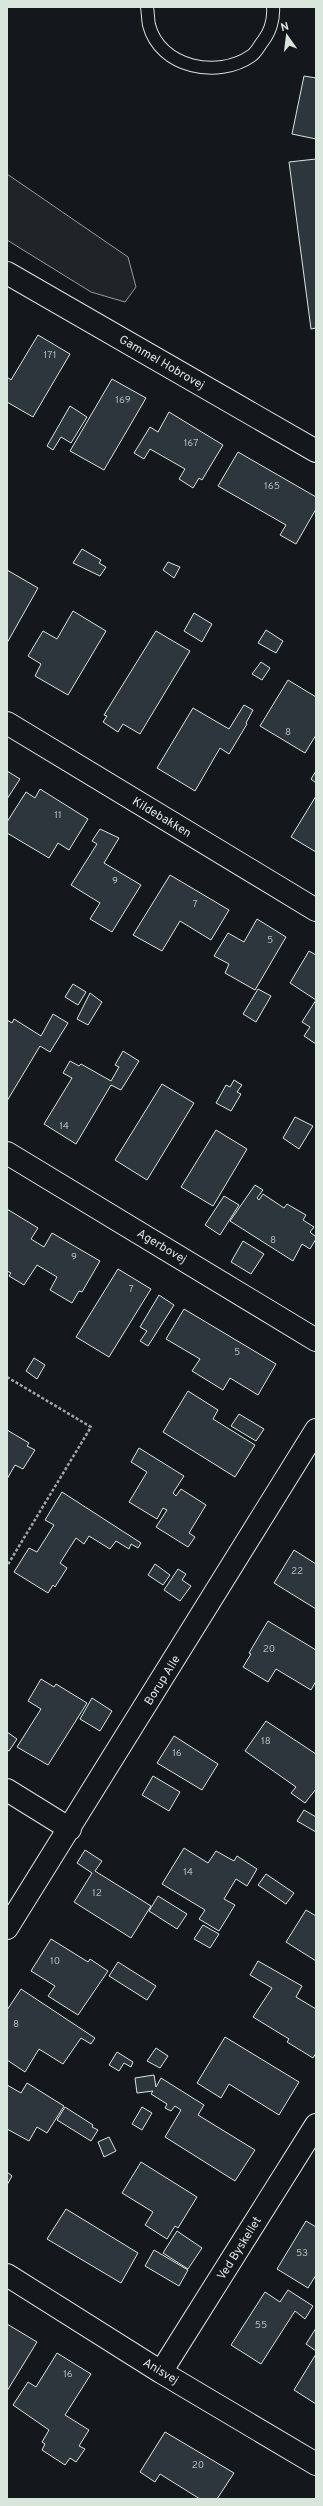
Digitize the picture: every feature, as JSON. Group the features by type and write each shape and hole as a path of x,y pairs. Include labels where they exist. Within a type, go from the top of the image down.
{"street":[{"name":"Gammel Hobrovej","path":"7,272 316,451"},
{"name":"Kildebakken","path":"7,723 316,910"},
{"name":"Agerbovej","path":"7,1153 316,1340"},
{"name":"Borup Alle","path":"7,1928 70,1829 316,1430"},
{"path":"7,1790 70,1829"},
{"name":"Ved Byskellet","path":"161,2372 316,2125"},
{"name":"Anisvej","path":"7,2275 161,2372 316,2464"}],"lane":[{"path":"147,7 149,27 162,47 176,59 199,69 227,68 252,56 268,35 274,15 273,7"}],"path":[{"path":"7,1377 91,1427 7,1566"}],"shaded area":[{"path":"7,174 128,257 136,287 125,302 91,292 7,240"}],"building":[{"path":"304,76 316,78 316,139 292,134"},
{"path":"316,159 316,328 311,329 289,162"},
{"path":"38,335 70,354 33,417 7,402 7,377 11,380"},
{"path":"112,379 146,398 104,470 70,451"},
{"path":"70,406 87,417 71,443 61,437 53,450 47,446"},
{"path":"169,412 223,445 202,480 199,478 193,488 179,479 185,469 150,449 144,459 134,453 150,427 158,432"},
{"path":"238,452 316,497 316,509 296,544 280,535 286,525 218,486"},
{"path":"82,549 101,560 99,563 106,567 100,576 73,563"},
{"path":"168,562 180,567 174,578 163,570"},
{"path":"7,570 38,588 7,643"},
{"path":"73,611 106,631 68,695 35,676 41,664 28,656 43,631 57,639"},
{"path":"194,613 212,624 202,642 184,631"},
{"path":"266,630 283,641 276,653 258,643"},
{"path":"156,631 190,651 140,734 123,724 118,732 103,722 107,716 104,715"},
{"path":"261,662 270,668 262,680 252,674"},
{"path":"288,680 316,697 316,735 305,753 260,726"},
{"path":"244,705 253,710 246,723 247,724 229,754 220,748 195,791 157,768 193,708 229,729"},
{"path":"7,771 20,779 7,799"},
{"path":"316,771 316,783 311,779"},
{"path":"40,789 88,819 69,850 58,843 49,858 7,833 7,822 26,792 35,798"},
{"path":"316,796 316,852 291,837"},
{"path":"100,829 119,838 104,863 141,885 112,932 90,919 100,903 71,885 97,844 92,841"},
{"path":"170,875 229,910 211,940 180,921 162,951 133,935"},
{"path":"257,919 286,937 255,990 225,973 229,964 214,956 228,933 244,942"},
{"path":"309,951 316,955 316,1000 290,983"},
{"path":"73,984 86,992 78,1005 65,997"},
{"path":"258,989 271,996 256,1022 243,1014"},
{"path":"90,993 102,1002 88,1025 77,1019"},
{"path":"316,1000 316,1044 304,1036 310,1027 302,1022"},
{"path":"53,1014 68,1023 50,1052 40,1046 7,1101 7,1020 12,1023 14,1019 41,1036"},
{"path":"123,1051 139,1061 121,1090 111,1085 76,1144 44,1124 72,1078 63,1073 70,1061 79,1066 81,1064 111,1081 119,1067 115,1065"},
{"path":"234,1080 242,1085 237,1092 241,1094 231,1111 216,1103 226,1085 230,1087"},
{"path":"162,1084 194,1103 147,1180 115,1160"},
{"path":"295,1117 313,1126 299,1149 283,1138"},
{"path":"216,1130 247,1149 213,1206 181,1187"},
{"path":"255,1185 263,1190 257,1198 259,1200 263,1194 284,1208 287,1204 306,1215 303,1220 314,1227 310,1232 316,1237 316,1239 310,1249 302,1244 293,1261 230,1221"},
{"path":"224,1196 239,1205 220,1235 205,1225"},
{"path":"7,1209 38,1228 31,1239 44,1247 52,1233 100,1261 82,1292 79,1291 72,1303 50,1290 57,1277 37,1265 24,1285 9,1276 11,1273 7,1271"},
{"path":"243,1241 264,1254 251,1274 231,1262"},
{"path":"118,1269 151,1289 109,1357 76,1337"},
{"path":"159,1295 174,1305 148,1346 140,1341 147,1331 140,1327"},
{"path":"184,1309 276,1364 258,1395 230,1378 223,1390 192,1371 200,1359 166,1339"},
{"path":"34,1358 45,1365 37,1379 26,1371"},
{"path":"188,1391 218,1410 213,1419 255,1445 235,1477 163,1432"},
{"path":"239,1414 264,1429 256,1441 231,1426"},
{"path":"7,1430 29,1443 27,1446 35,1450 23,1469 15,1465 7,1479"},
{"path":"139,1448 184,1476 173,1493 176,1496 181,1489 206,1505 189,1533 195,1537 188,1547 156,1527 167,1510 163,1508 157,1519 129,1502 147,1472 131,1462"},
{"path":"62,1492 141,1543 138,1548 131,1544 129,1549 116,1541 110,1549 89,1536 84,1544 76,1538 60,1563 67,1568 55,1587 53,1585 48,1593 14,1572 29,1548 37,1552 54,1525 45,1520"},
{"path":"294,1550 316,1564 316,1609 274,1583"},
{"path":"155,1564 170,1575 163,1585 148,1575"},
{"path":"178,1569 186,1574 182,1580 191,1586 180,1601 164,1590"},
{"path":"268,1621 316,1650 316,1681 311,1690 276,1669 268,1682 243,1667 251,1654 249,1653"},
{"path":"41,1679 54,1687 56,1684 87,1703 48,1765 17,1747 41,1709 28,1701"},
{"path":"92,1698 112,1711 100,1731 80,1719"},
{"path":"266,1721 316,1754 316,1789 305,1803 291,1793 296,1787 245,1751"},
{"path":"7,1732 17,1739 9,1751 7,1750"},
{"path":"174,1736 218,1764 202,1790 157,1763"},
{"path":"153,1776 180,1792 169,1811 142,1795"},
{"path":"304,1810 316,1817 316,1832 297,1821"},
{"path":"184,1848 208,1863 216,1851 234,1861 237,1856 257,1869 247,1886 236,1879 224,1899 235,1905 219,1931 199,1919 205,1910 162,1884"},
{"path":"85,1850 102,1861 95,1871 151,1906 131,1938 74,1902 92,1873 77,1863"},
{"path":"266,1874 294,1893 286,1904 258,1885"},
{"path":"158,1896 187,1914 177,1929 149,1911"},
{"path":"306,1910 316,1916 316,1961 286,1942"},
{"path":"203,1925 219,1934 210,1948 194,1939"},
{"path":"51,1939 88,1962 90,1959 108,1971 78,2015 48,1996 55,1986 31,1971"},
{"path":"258,1961 302,1986 296,1997 316,2009 316,2053 313,2058 287,2042 289,2039 253,2017 272,1988 250,1975"},
{"path":"118,1962 156,1986 147,2000 109,1976"},
{"path":"21,1989 95,2038 91,2044 81,2038 63,2064 39,2049 25,2072 7,2060 7,2010"},
{"path":"225,2037 299,2082 279,2115 229,2084 221,2098 197,2083"},
{"path":"156,2048 168,2056 160,2068 147,2061"},
{"path":"117,2052 133,2062 131,2067 124,2063 119,2071 109,2065"},
{"path":"154,2075 156,2087 161,2078 204,2105 198,2115 255,2150 235,2181 165,2137 181,2110 175,2106 171,2111 165,2108 167,2104 151,2094 153,2091 137,2093 135,2078"},
{"path":"27,2083 64,2106 47,2133 37,2127 29,2141 7,2129 7,2085 21,2093"},
{"path":"65,2107 93,2125 92,2127 98,2130 91,2141 57,2120"},
{"path":"142,2107 152,2113 142,2130 132,2124"},
{"path":"109,2137 116,2151 104,2157 98,2142"},
{"path":"141,2162 197,2197 178,2228 175,2226 167,2239 145,2225 153,2212 122,2193"},
{"path":"7,2172 12,2176 7,2185"},
{"path":"66,2209 138,2253 121,2283 47,2239"},
{"path":"306,2221 316,2227 316,2275 308,2288 277,2269"},
{"path":"177,2231 202,2248 188,2269 163,2253"},
{"path":"154,2250 188,2270 179,2286 145,2266"},
{"path":"288,2290 313,2306 305,2319 295,2311 261,2364 231,2345 265,2292 280,2302"},
{"path":"7,2324 37,2342 7,2391"},
{"path":"316,2328 316,2351 306,2344"},
{"path":"57,2353 91,2374 65,2415 89,2430 79,2446 85,2449 76,2462 70,2458 65,2465 42,2450 45,2444 42,2442 49,2430 13,2405 28,2382 36,2387"},
{"path":"316,2354 316,2404 294,2390"},
{"path":"165,2432 234,2473 217,2499 200,2499 160,2474 155,2482 140,2472"}]}
